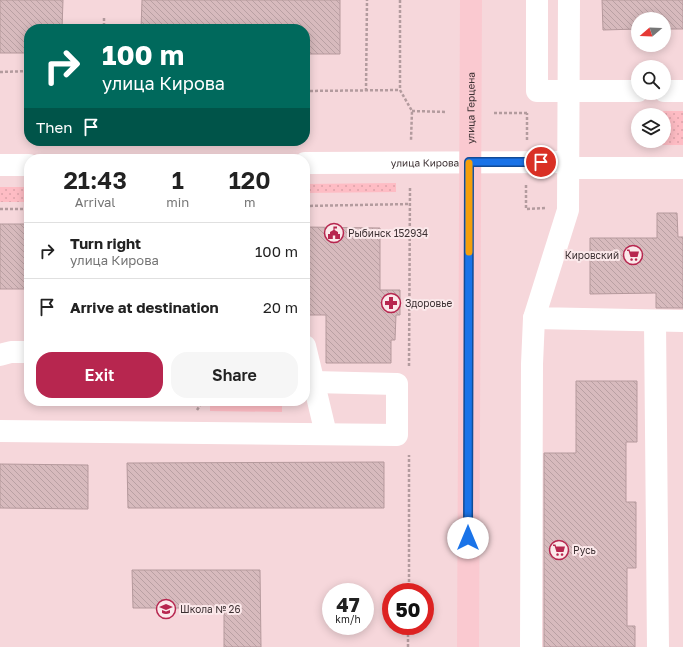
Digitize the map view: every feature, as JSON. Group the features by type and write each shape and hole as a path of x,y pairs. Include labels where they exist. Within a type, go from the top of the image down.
{"main road":[{"name":"улица Герцена","path":"468,647 469,162 471,112 471,0"}],"street":[{"path":"537,0 537,91 631,91"},
{"path":"531,647 532,364 534,318 568,210 569,0"},
{"path":"671,91 683,91"},
{"name":"улица Кирова","path":"310,163 469,162 683,168"},
{"path":"0,165 24,165"},
{"path":"534,318 683,321"},
{"path":"655,321 658,647"},
{"path":"0,355 11,352 24,352"},
{"path":"310,368 326,434"},
{"path":"0,432 326,434 397,436 397,384 313,382"}],"path":[{"path":"366,91 367,0"},
{"path":"400,0 400,90 412,111"},
{"path":"104,18 104,24"},
{"path":"0,72 24,72"},
{"path":"310,91 400,90"},
{"path":"310,206 410,204"},
{"path":"0,209 24,209"},
{"path":"408,635 408,647"}],"shaded area":[{"path":"671,111 683,111 683,145 671,145"},
{"path":"396,183 396,192 310,193 310,184"},
{"path":"0,187 24,187 24,202 0,202"},
{"path":"210,406 282,406 282,412 210,411"}],"building":[{"path":"0,0 63,0 62,24 24,24 24,53 0,53"},
{"path":"142,0 340,0 340,54 310,54 310,24 141,24"},
{"path":"602,0 683,0 683,29 671,29 671,12 631,12 631,29 603,30"},
{"path":"657,213 677,213 678,237 683,237 683,308 656,308 656,293 590,294 590,238 657,238"},
{"path":"0,224 24,224 24,289 0,289"},
{"path":"310,227 380,228 380,290 400,290 400,315 396,315 395,340 391,340 391,363 326,363 326,315 310,315"},
{"path":"576,381 637,381 637,442 626,442 626,502 636,502 636,568 627,568 627,626 635,626 635,647 544,647 544,453 576,453"},
{"path":"384,462 384,508 128,508 127,463"},
{"path":"0,464 88,465 88,509 0,508"},
{"path":"132,570 260,570 261,647 224,647 224,608 133,608"}],"slow traffic":[{"path":"469,163 469,252"}],"place":[{"name":"Рыбинск 152934","path":"334,233"},
{"name":"Кировский","path":"633,255"},
{"name":"Здоровье","path":"391,303"},
{"name":"Русь","path":"559,550"},
{"name":"Школа № 26","path":"166,609"}],"route":[{"path":"468,538 469,162 541,162"}]}
